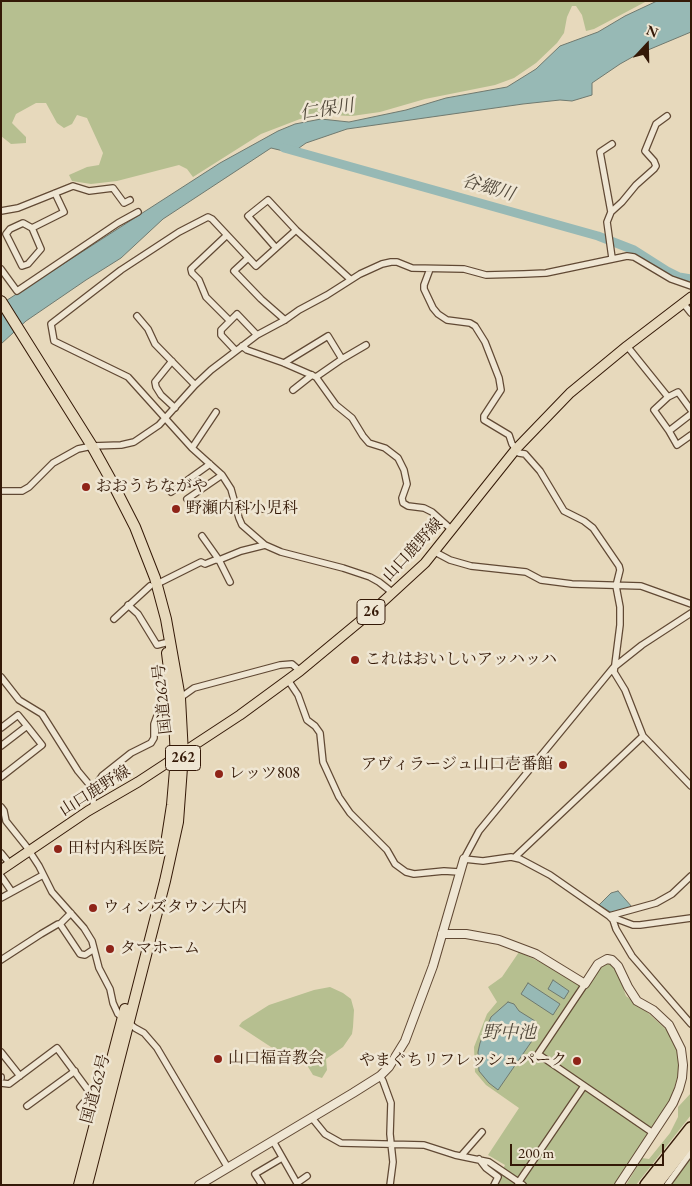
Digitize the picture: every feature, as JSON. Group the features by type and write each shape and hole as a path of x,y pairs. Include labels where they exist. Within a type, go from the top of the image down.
{"highway":[{"name":"国道262号","path":"1,301 32,356 126,508 148,557 177,699"},
{"name":"国道262号","path":"1,313 32,356"},
{"name":"国道262号","path":"79,1185 171,858 180,803 177,699 171,639 153,585"},
{"name":"国道262号","path":"87,1185 107,1091"},
{"path":"646,1185 691,1128"},
{"path":"656,1185 691,1140"}],"main road":[{"name":"山口鹿野線","path":"1,870 96,807 179,756 300,671 414,575 435,552 516,449 570,393 691,297"}],"street":[{"path":"612,258 607,222 611,212 656,166 654,160 645,151 656,124 667,116"},
{"path":"611,212 600,152 612,144"},
{"path":"1,211 18,208 73,186 89,192 113,188 124,203 130,200"},
{"path":"32,228 64,212 55,193"},
{"path":"276,248 248,216 268,200 296,230 350,279"},
{"path":"1,269 17,291 118,223 138,212"},
{"path":"296,230 256,266 208,217 179,232 121,270 51,324 54,341 128,377 192,448 222,475 231,488 242,524 264,544 281,552 344,568 370,577 393,593"},
{"path":"23,224 32,228 41,249 28,264 22,266 6,234 10,229 23,224"},
{"path":"227,235 191,269 192,273 199,280 206,297 230,321"},
{"path":"1,491 22,491 29,487 52,463 88,447 128,444 148,433 166,419 195,385 257,335 327,295 350,279 382,264 397,262 412,268 464,269 486,275 546,273 612,258 634,257 671,279 691,286"},
{"path":"248,258 234,271 285,320"},
{"path":"430,269 424,290 433,308 447,320 470,323 485,342 501,387 484,416 484,420 509,435 519,453 525,454 540,471 564,511 584,521 592,528 619,566 620,570 616,586 620,607 620,624 614,672 625,690 643,736 691,786"},
{"path":"683,303 691,313"},
{"path":"236,351 221,335 221,330 237,314 257,335"},
{"path":"137,316 148,329 155,344 195,385"},
{"path":"284,363 328,336 342,359"},
{"path":"242,346 247,350 314,376 336,406 352,418 369,442 385,448 398,458 404,470 407,484 402,498 403,503 432,512 452,530"},
{"path":"292,390 366,346"},
{"path":"627,346 668,397"},
{"path":"172,361 155,382 161,395 176,408"},
{"path":"669,431 691,412 678,392 668,397 654,410 677,445 691,435"},
{"path":"192,448 216,412"},
{"path":"171,492 210,464"},
{"path":"187,499 222,475"},
{"path":"236,508 246,504 263,509"},
{"path":"202,536 219,560 230,582"},
{"path":"114,619 153,585 201,562 205,564 219,560 264,544"},
{"path":"435,552 471,566 526,572 541,580 641,586 691,604"},
{"path":"128,605 138,614 157,646 165,642"},
{"path":"200,1185 380,1076 389,1067 404,1041 433,966 459,872 479,831 613,668 642,645 691,614"},
{"path":"96,807 93,802 93,789 102,776 132,753 151,743 154,738 154,724 158,714 177,699 194,688 280,665 292,664 300,671"},
{"path":"1,677 19,700 42,714 78,771 93,789"},
{"path":"288,680 298,696 307,720 320,733 324,762 339,797 350,813 387,850 395,864 406,872 414,874 444,871 459,872"},
{"path":"1,728 18,715 42,745 1,777"},
{"path":"1,746 27,726"},
{"path":"515,857 643,736"},
{"path":"1,807 6,821 29,852 52,892 84,928 92,941 99,968 110,989 115,1009 144,1033 157,1048 228,1168"},
{"path":"1,853 10,864"},
{"path":"464,859 483,861 515,857 536,866 609,916 632,956 691,1024"},
{"path":"1,898 43,874"},
{"path":"1,876 12,892"},
{"path":"609,916 656,903 672,894 691,876"},
{"path":"1,960 60,924 71,913"},
{"path":"609,916 633,925 691,918"},
{"path":"60,924 80,954 85,955 94,949"},
{"path":"442,934 487,937 506,942 536,954 585,984"},
{"path":"619,1185 673,1103 682,1078 683,1065 678,1040 669,1025 637,1001 618,966 612,960 603,960 598,964 538,1054 653,1133"},
{"path":"1,1083 9,1084 56,1048 91,1094"},
{"path":"1,1052 20,1076"},
{"path":"27,1106 75,1071"},
{"path":"380,1076 391,1103 393,1162 390,1185"},
{"path":"312,1118 325,1134 341,1142 424,1145 489,1162 520,1184 584,1086"},
{"path":"80,1107 91,1094 107,1091"},
{"path":"461,1156 482,1132"},
{"path":"273,1141 297,1184 307,1176"},
{"path":"667,1185 691,1152"},
{"path":"262,1185 255,1174 282,1158"},
{"path":"479,1159 498,1177 494,1185"}],"green space":[{"path":"1,1 647,1 594,29 586,31 582,15 576,6 572,6 567,17 564,33 557,43 536,63 514,78 495,85 425,99 380,112 352,116 328,115 300,119 261,134 193,177 187,169 179,165 117,181 91,184 72,181 69,175 87,167 99,165 103,153 87,118 77,115 72,124 64,128 57,123 46,103 36,103 16,114 12,123 26,137 26,143 11,144 1,136"},
{"name":"やまぐちリフレッシュパーク","path":"519,952 542,963 585,989 601,966 609,963 617,971 626,996 668,1031 678,1051 679,1071 671,1100 614,1185 495,1185 505,1165 488,1155 519,1108 486,1085 475,1072 474,1047 487,1014 497,1002 488,987 502,977"},
{"path":"330,987 351,999 354,1010 353,1027 352,1034 343,1047 326,1059 327,1070 322,1078 313,1075 302,1057 271,1047 239,1026 242,1022 269,1005 314,990"},
{"path":"691,1093 691,1115 636,1185 626,1185 642,1158 649,1159 670,1133 678,1117 678,1107"},
{"path":"691,1157 691,1185 671,1185 680,1170"}],"water":[{"path":"657,1 691,1 691,32 636,55 620,64 592,83 592,95 572,101 560,100 523,104 347,129 306,143 292,153 271,148 163,219 121,258 26,321 1,344 1,304 220,163 278,131 295,124 321,119 349,122 406,110 446,98 507,87 536,69 560,46 598,32 625,16"},
{"path":"618,891 632,907 612,913 599,905 611,893"},
{"path":"553,980 569,991 564,999 548,989"},
{"path":"528,983 560,1004 553,1015 521,994"},
{"name":"野中池","path":"508,1002 514,1004 519,1011 535,1021 536,1035 498,1090 479,1071 478,1052 491,1017"}],"waterway":[{"name":"谷郷川","path":"284,148 598,236 634,250 679,277 691,279"}],"place":[{"name":"おおうちながや","path":"86,487"},
{"name":"野瀬内科小児科","path":"176,509"},
{"name":"これはおいしいアッハッハ","path":"355,660"},
{"name":"アヴィラージュ山口壱番館","path":"563,765"},
{"name":"レッツ808","path":"219,774"},
{"name":"田村内科医院","path":"58,849"},
{"name":"ウィンズタウン大内","path":"93,908"},
{"name":"タマホーム","path":"110,949"},
{"name":"山口福音教会","path":"218,1059"},
{"name":"やまぐちリフレッシュパーク","path":"577,1061"}],"water label":[{"name":"仁保川","path":"327,110"}]}
